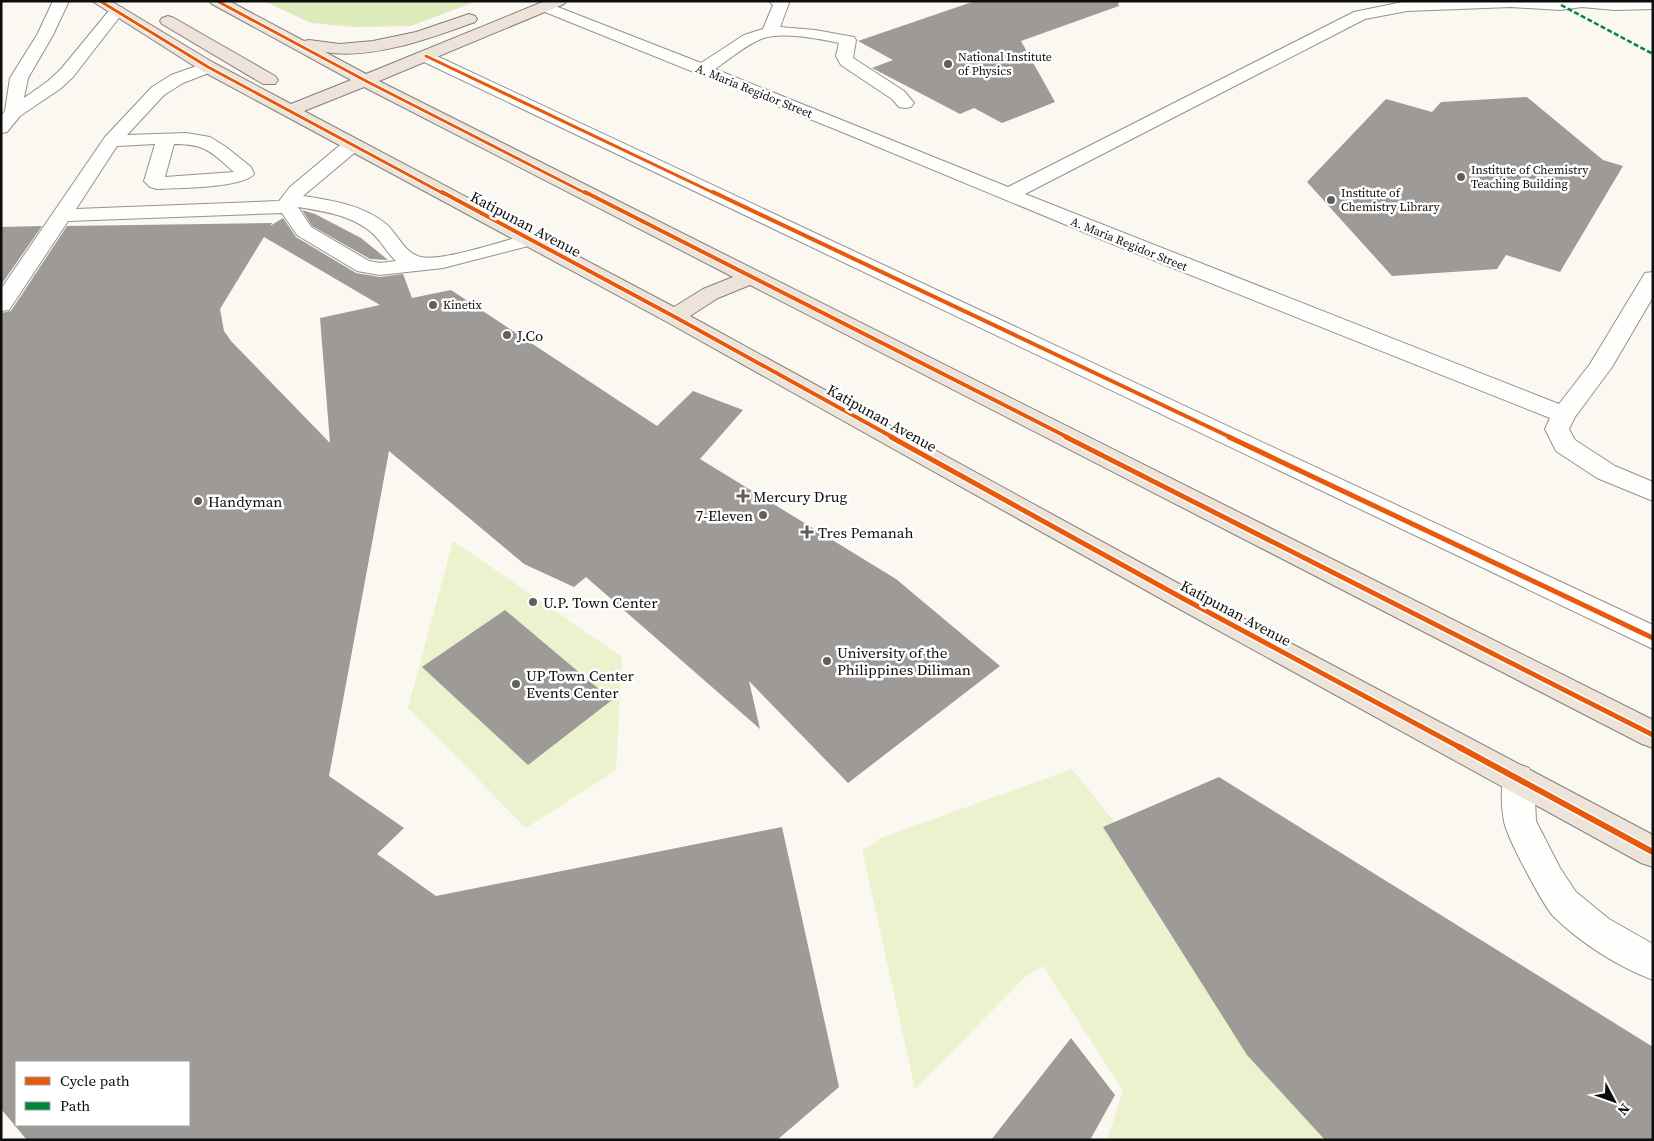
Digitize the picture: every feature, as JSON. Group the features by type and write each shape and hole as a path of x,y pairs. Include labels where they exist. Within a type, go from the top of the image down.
{"main road":[{"name":"Katipunan Avenue","path":"100,1 208,67 675,317 1176,595 1653,852"},
{"path":"217,1 358,77 419,81 751,278 1653,735"},
{"path":"151,11 290,90 304,94 320,92 358,77 419,81 552,4"},
{"path":"293,42 338,49 379,45 430,34 481,14"},
{"path":"290,111 358,77"},
{"path":"675,317 708,293 729,284 751,278"}],"street":[{"path":"14,112 19,78 45,34 61,1"},
{"path":"770,32 780,10 781,3 777,1"},
{"path":"1008,195 1364,8 1500,2 1561,5 1589,2 1614,5 1653,4"},
{"name":"A. Maria Regidor Street","path":"552,4 701,70 1008,195 1564,415"},
{"path":"1,128 14,112 54,86 67,73 117,10"},
{"path":"701,70 751,38 770,32 822,35 848,40 844,56 847,61 898,95 905,103"},
{"path":"1,305 111,141 158,91 177,79 208,67"},
{"path":"419,81 1653,638"},
{"path":"111,141 166,139"},
{"path":"289,204 297,191 352,145"},
{"path":"62,215 289,204 330,207 370,222 385,232 400,255 422,264"},
{"path":"289,204 304,231 364,267 380,269 441,262 530,240"},
{"path":"1653,278 1600,367 1564,415 1557,429 1566,445 1606,472 1653,492"},
{"path":"1518,778 1520,822 1548,879 1564,903 1597,931 1653,963"}],"green space":[{"path":"264,1 477,1 411,26 355,27 311,23"},
{"path":"453,541 622,657 616,770 526,828 408,708"},
{"path":"1072,769 1370,1140 1107,1140 1123,1091 1043,966 1026,976 915,1089 862,849 879,842 878,839"}],"building":[{"name":"National Institute of Physics","path":"975,1 1118,1 1119,6 1021,41 1055,102 1002,123 974,108 960,114 872,68 893,60 858,41"},
{"name":"Institute of Chemistry Teaching Building","path":"1527,97 1603,160 1623,166 1560,272 1506,255 1497,269 1392,276 1307,182 1386,99 1432,112 1441,102"},
{"path":"302,210 315,214 361,238 388,260 370,259 312,226"},
{"path":"283,218 296,237 356,273 380,277 403,274 412,298 451,290 657,426 693,391 743,410 700,459 896,579 1000,666 848,783 749,681 760,729 586,577 574,587 524,564 389,451 329,776 404,828 377,854 436,896 782,827 839,1087 777,1140 27,1140 15,1126 190,1126 190,1061 15,1061 15,1126 1,1109 1,313 11,311 67,226 272,223 270,226","holes":["264,237 380,305 320,318 330,443 231,341 224,331 220,309"]},
{"path":"42,226 1,285 1,227"},
{"name":"UP Town Center Events Center","path":"505,610 612,700 528,765 422,667"},
{"path":"1219,777 1653,1047 1653,1140 1325,1140 1247,1055 1103,827"},
{"path":"1071,1038 1115,1095 1090,1140 991,1140"}],"marked path":[{"path":"1561,5 1653,54"}],"cycle path":[{"path":"100,1 208,67 675,317 1184,599 1653,852"},
{"path":"217,1 366,81 1653,735"},
{"path":"426,56 1653,638"}],"place":[{"name":"National Institute of Physics","path":"948,64"},
{"name":"Institute of Chemistry Teaching Building","path":"1461,177"},
{"name":"Institute of Chemistry Library","path":"1331,200"},
{"name":"Kinetix","path":"433,305"},
{"name":"J.Co","path":"507,335"},
{"name":"Mercury Drug","path":"743,496"},
{"name":"Handyman","path":"198,501"},
{"name":"7-Eleven","path":"763,515"},
{"name":"Tres Pemanah","path":"807,532"},
{"name":"U.P. Town Center","path":"533,602"},
{"name":"University of the Philippines Diliman","path":"827,661"},
{"name":"UP Town Center Events Center","path":"516,684"}]}
